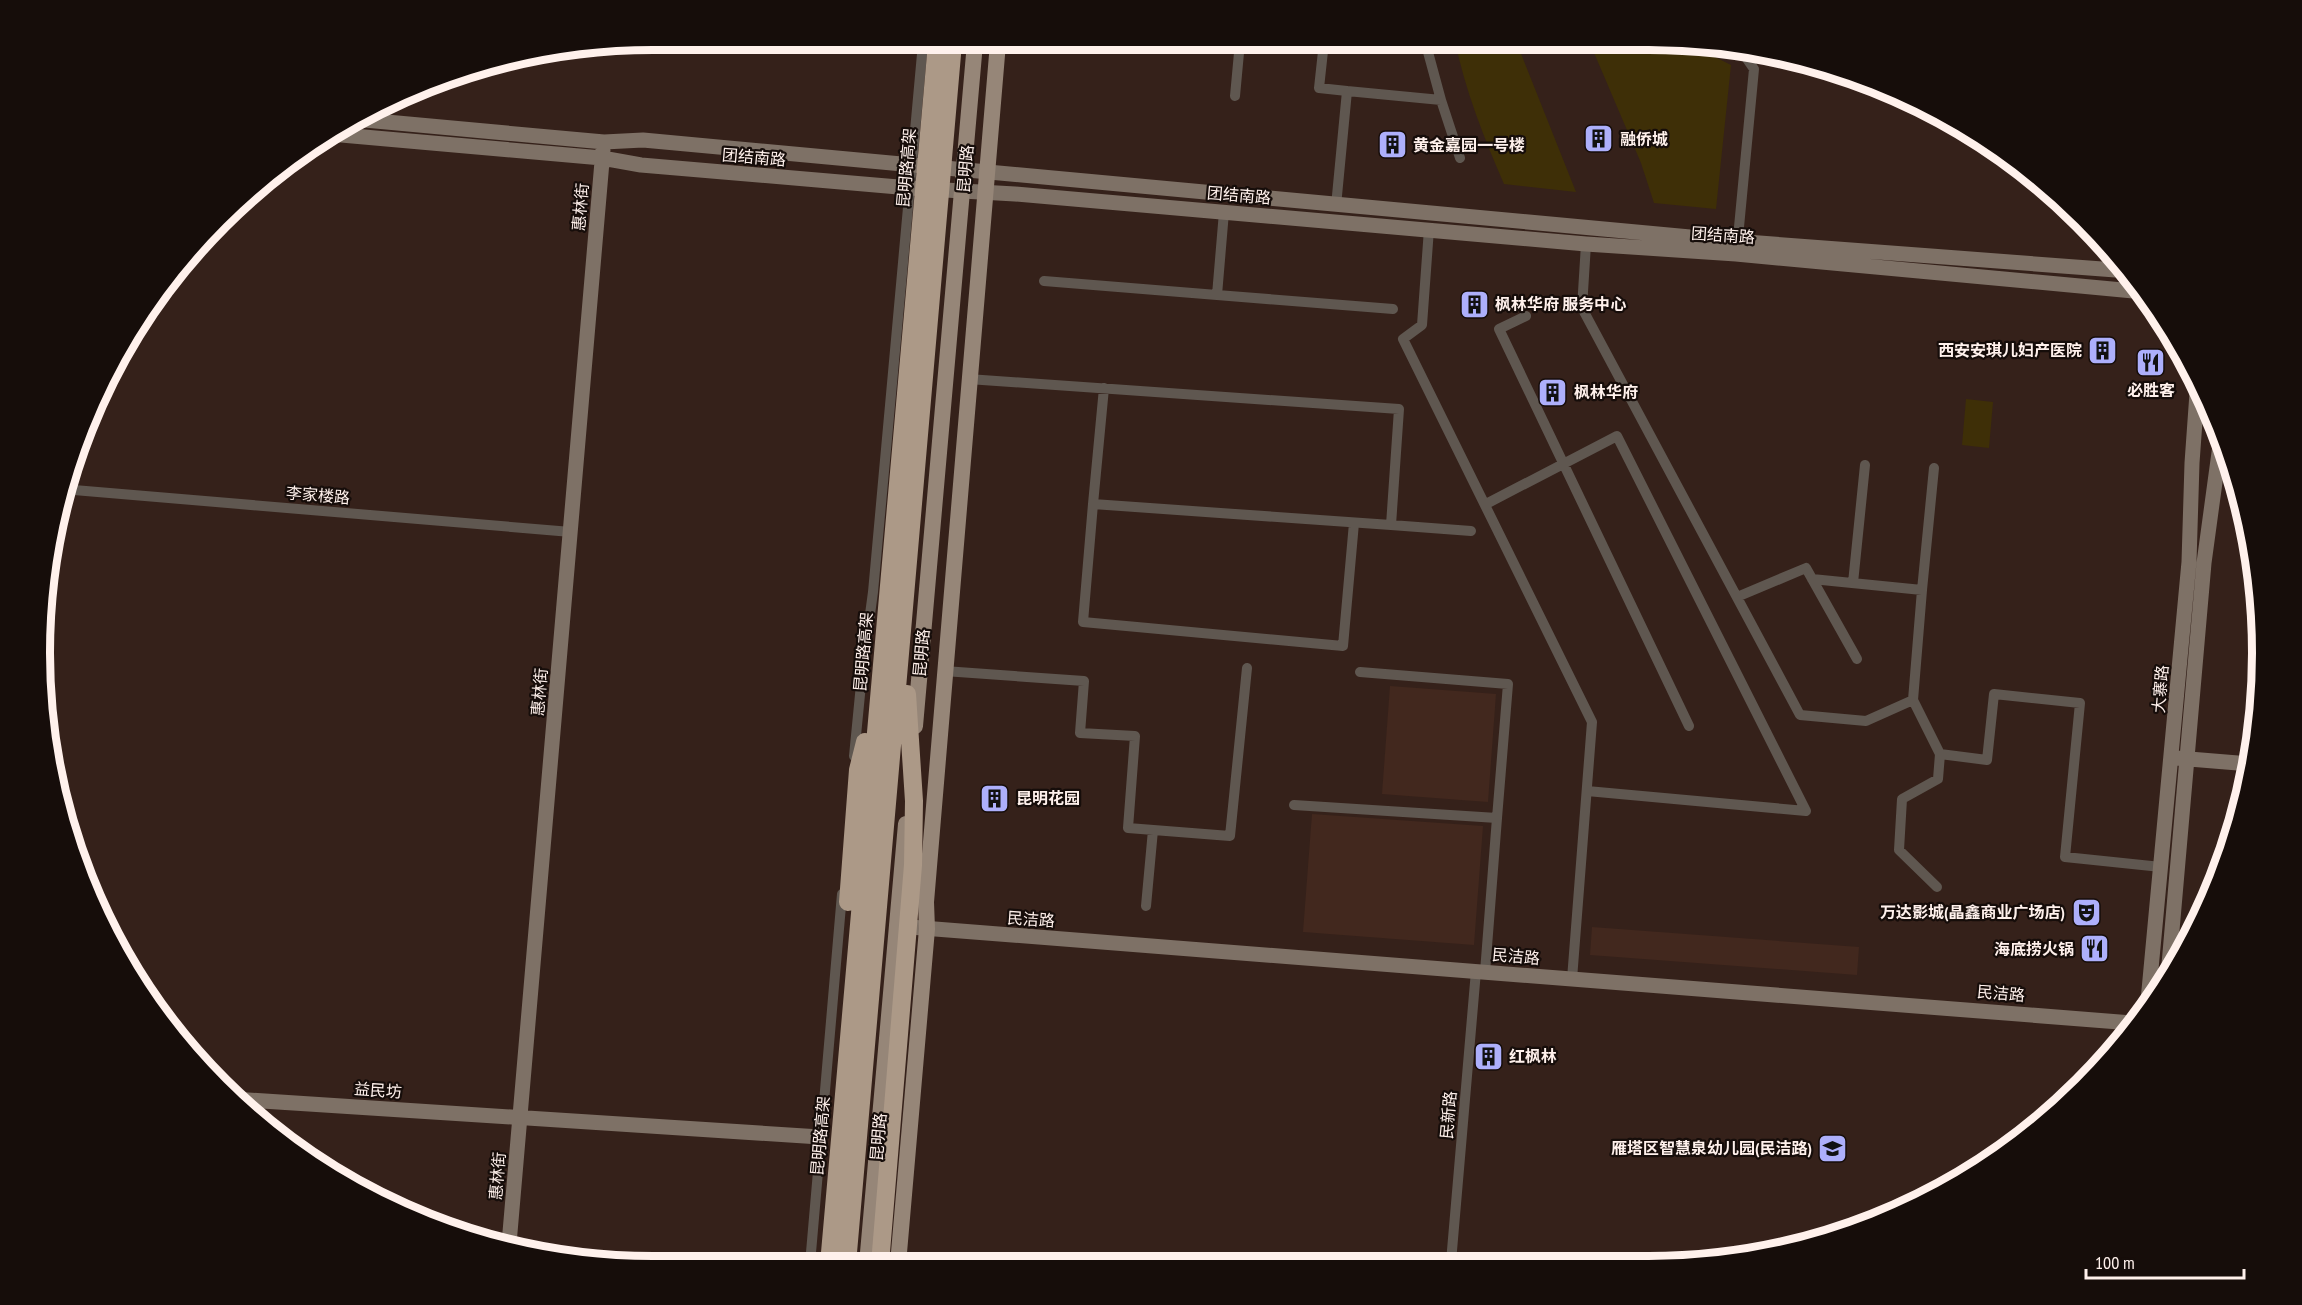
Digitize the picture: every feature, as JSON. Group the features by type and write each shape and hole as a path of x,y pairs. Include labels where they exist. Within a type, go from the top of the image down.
{"highway":[{"name":"昆明路高架","path":"830,1256 936,49"},
{"path":"848,1256 952,49"},
{"path":"881,1256 913,866 914,801 903,636"},
{"path":"821,1256 858,770 880,679"}],"main road":[{"name":"昆明路","path":"868,1256 975,49"},
{"name":"昆明路","path":"899,1256 927,929 926,902 944,671 997,49"},
{"name":"团结南路","path":"370,120 604,142 643,140 987,171 2132,291"},
{"name":"团结南路","path":"343,135 602,158 641,165 1430,229 1586,244 1973,258 2116,271"},
{"name":"惠林街","path":"510,1238 604,142"},
{"name":"大寨路","path":"2149,991 2189,562 2197,400"},
{"name":"大寨路","path":"2170,958 2204,563 2219,455"},
{"path":"2171,757 2242,763"},
{"name":"民洁路","path":"897,926 1572,979 1890,1001 2126,1022"},
{"name":"益民坊","path":"248,1100 820,1137"}],"street":[{"path":"811,1256 862,674 873,592 922,49"},
{"path":"1235,96 1239,49"},
{"path":"1323,49 1319,88 1441,100"},
{"path":"1427,49 1460,158"},
{"path":"1737,248 1754,69 1746,58"},
{"path":"1336,206 1347,91"},
{"path":"1217,295 1224,212"},
{"path":"1430,229 1422,325 1403,339 1592,723 1572,979"},
{"path":"1586,244 1582,308 1800,716 1866,721 1913,700"},
{"path":"1044,280 1393,309"},
{"path":"1526,316 1499,329 1689,726"},
{"path":"969,379 1399,409 1391,525"},
{"path":"1104,388 1083,622 1344,646 1354,523"},
{"path":"1485,504 1617,436 1806,811 1587,791"},
{"path":"1853,583 1865,465"},
{"path":"1934,468 1913,700 1940,754 1938,779 1902,799 1899,850 1937,887"},
{"name":"李家楼路","path":"72,490 572,532"},
{"path":"1093,504 1471,531"},
{"path":"1737,597 1806,568 1857,659"},
{"path":"1812,579 1922,590"},
{"path":"944,671 1084,681 1080,733 1135,736 1128,828 1230,836 1247,669"},
{"name":"民新路","path":"1360,672 1508,684 1497,819 1452,1256"},
{"path":"1940,754 1987,760 1994,694 2080,703 2065,857 2161,867"},
{"path":"1294,805 1497,819"},
{"path":"1146,906 1153,830"},
{"path":"820,1137 878,1141"}],"shaded area":[{"path":"1457,49 1519,49 1576,192 1504,184 1464,78"},
{"path":"1592,49 1650,49 1707,53 1731,65 1716,209 1654,203 1641,163"},
{"path":"1966,399 1993,402 1989,448 1962,445"},
{"path":"1390,686 1496,694 1488,802 1382,794"},
{"path":"1312,814 1483,826 1474,945 1303,932"},
{"path":"1592,927 1859,947 1857,975 1590,955"}],"place":[{"name":"融侨城","path":"1599,139"},
{"name":"黄金嘉园一号楼","path":"1392,145"},
{"name":"枫林华府 服务中心","path":"1474,304"},
{"name":"西安安琪儿妇产医院","path":"2103,350"},
{"name":"必胜客","path":"2151,362"},
{"name":"枫林华府","path":"1553,392"},
{"name":"昆明花园","path":"995,798"},
{"name":"万达影城(晶鑫商业广场店)","path":"2086,912"},
{"name":"海底捞火锅","path":"2095,949"},
{"name":"红枫林","path":"1488,1056"},
{"name":"雁塔区智慧泉幼儿园(民洁路)","path":"1833,1148"}]}
